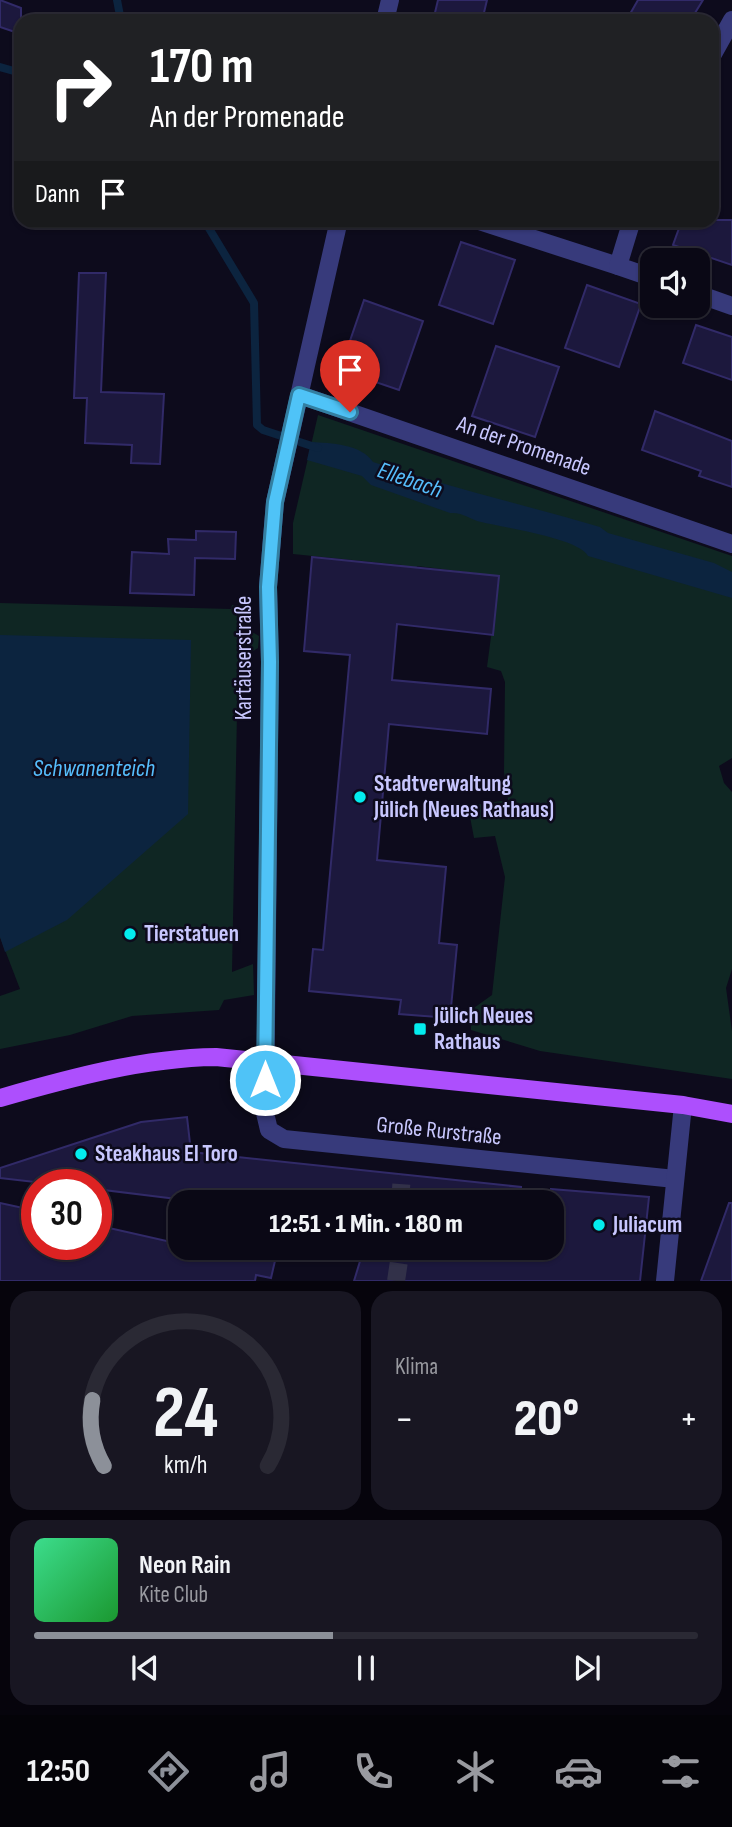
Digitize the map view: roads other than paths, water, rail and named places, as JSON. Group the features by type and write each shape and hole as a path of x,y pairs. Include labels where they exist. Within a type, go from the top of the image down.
{"main road":[{"path":"0,1098 117,1068 190,1058 265,1061 683,1105 732,1114"}],"street":[{"path":"719,43 732,20"},
{"name":"Kartäuserstraße","path":"265,1061 270,662 268,587 275,502 337,228"},
{"path":"501,228 640,274"},
{"path":"618,266 630,228"},
{"path":"710,298 732,306"},
{"name":"An der Promenade","path":"299,395 732,544"},
{"name":"Große Rurstraße","path":"265,1061 265,1100 269,1130 284,1139 675,1179"},
{"path":"665,1281 683,1105"}],"water":[{"path":"311,442 353,448 361,451 373,462 401,471 600,527 608,533 714,563 732,572 732,598 588,556 582,550 555,539 450,513 371,485 362,476 307,460"},
{"name":"Schwanenteich","path":"0,635 191,640 188,814 67,920 5,952 0,937"}],"waterway":[{"path":"117,0 120,14"},
{"name":"Ellebach","path":"0,67 14,71"},
{"name":"Ellebach","path":"209,228 254,303 257,425 263,430 318,448"}],"tunnel":[{"path":"401,1190 402,1175"},
{"path":"396,1281 399,1260"}],"place":[{"name":"Stadtverwaltung Jülich (Neues Rathaus)","path":"360,797"},
{"name":"Tierstatuen","path":"130,934"},
{"name":"Jülich Neues Rathaus","path":"420,1029"},
{"name":"Steakhaus El Toro","path":"81,1154"},
{"name":"Juliacum","path":"599,1225"}]}
